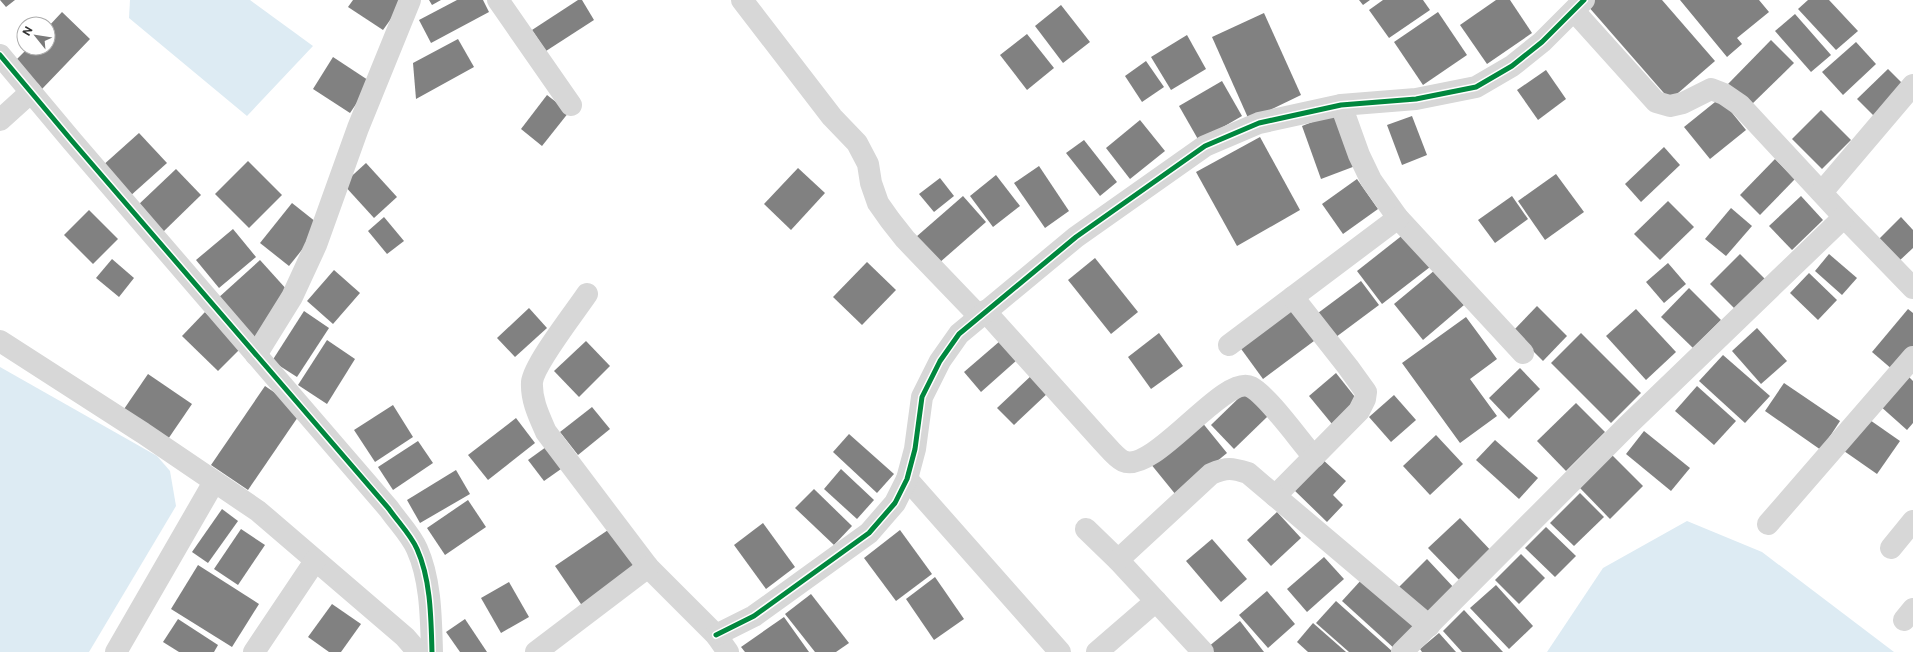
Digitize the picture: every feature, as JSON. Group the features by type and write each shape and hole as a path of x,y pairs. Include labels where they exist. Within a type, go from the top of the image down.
{"street":[{"path":"256,355 292,297 316,245 358,128 410,0"},
{"path":"498,0 571,105"},
{"path":"742,0 832,117 857,143 868,164 871,183 878,203 890,220 905,238 982,313 1114,454 1124,461 1138,461 1164,444 1225,393 1238,386 1249,386 1262,395 1314,457"},
{"path":"587,294 542,358 532,381 535,407 546,432 648,567 722,643 754,616 869,533 895,503 907,479 915,449 922,397 940,361 959,334 982,313 1076,237 1205,146 1259,123 1341,105 1416,99 1476,87 1512,66 1542,42 1579,5 1656,102 1670,106 1683,103 1711,88 1724,94 1740,105 1844,217 1910,278"},
{"path":"0,55 72,141 389,509 417,549 427,585 431,622 432,652"},
{"path":"1822,192 1913,85"},
{"path":"0,120 31,92"},
{"path":"1341,105 1359,155 1371,180 1398,218 1523,353"},
{"path":"1402,652 1627,426 1844,217"},
{"path":"1228,346 1398,218"},
{"path":"1275,496 1359,411 1365,399 1366,392 1293,297"},
{"path":"0,341 143,433 258,511 404,637 418,652"},
{"path":"1768,524 1913,357"},
{"path":"1118,560 1211,474 1224,468 1234,469 1248,473 1429,626"},
{"path":"907,479 1060,652"},
{"path":"119,651 214,482"},
{"path":"1891,548 1913,521"},
{"path":"1086,529 1118,560 1203,652"},
{"path":"254,652 315,561"},
{"path":"536,652 648,567"},
{"path":"1097,652 1156,601"}],"shaded area":[{"path":"130,0 250,0 313,46 247,116 129,18"},
{"path":"0,367 157,456 170,471 176,506 89,652 0,652"},
{"path":"1687,521 1762,552 1894,652 1547,652 1603,568"}],"building":[{"path":"0,0 15,0 6,7"},
{"path":"353,0 400,0 403,2 383,30 348,7"},
{"path":"429,0 441,0 432,5"},
{"path":"457,0 483,0 489,12 431,43 419,20"},
{"path":"578,0 582,0 594,20 546,51 532,30"},
{"path":"1359,0 1370,0 1363,5"},
{"path":"1383,0 1423,0 1430,10 1389,38 1369,10"},
{"path":"1496,0 1510,0 1532,33 1487,64 1460,25"},
{"path":"1592,0 1662,0 1715,61 1670,100 1587,5"},
{"path":"1680,0 1759,0 1769,12 1737,38 1742,44 1727,57"},
{"path":"1808,0 1829,0 1858,31 1836,50 1798,9"},
{"path":"1061,5 1090,42 1063,63 1035,26"},
{"path":"62,12 90,39 42,89 14,62 20,56 56,56 56,18"},
{"path":"1438,12 1467,55 1423,85 1394,42"},
{"path":"1264,13 1301,95 1249,120 1212,37"},
{"path":"1795,14 1831,55 1811,72 1775,31"},
{"path":"1027,34 1054,68 1027,90 1000,55"},
{"path":"1187,35 1206,69 1171,90 1151,57"},
{"path":"458,39 474,67 416,99 413,63"},
{"path":"1771,40 1794,63 1750,106 1728,84"},
{"path":"1856,42 1876,64 1843,95 1822,72"},
{"path":"333,57 371,82 350,113 313,89"},
{"path":"1146,61 1164,87 1142,102 1125,76"},
{"path":"1888,69 1906,87 1875,117 1857,99"},
{"path":"1546,70 1566,99 1538,120 1517,90"},
{"path":"1222,81 1242,116 1199,141 1179,106"},
{"path":"547,95 569,112 542,146 521,129"},
{"path":"1720,98 1746,130 1710,159 1684,127"},
{"path":"1821,110 1851,140 1822,169 1792,139"},
{"path":"1338,112 1358,165 1321,179 1302,126"},
{"path":"1412,116 1427,155 1402,165 1387,125"},
{"path":"1140,120 1165,151 1130,179 1106,148"},
{"path":"139,133 167,163 129,197 101,167"},
{"path":"1260,137 1300,210 1237,246 1196,172"},
{"path":"1084,140 1117,182 1100,196 1066,153"},
{"path":"1664,147 1680,165 1641,202 1625,184"},
{"path":"1775,159 1795,179 1760,215 1740,195"},
{"path":"248,161 282,195 249,228 215,194"},
{"path":"366,163 397,197 374,218 343,184"},
{"path":"1039,166 1069,211 1045,228 1014,183"},
{"path":"798,168 825,193 791,230 764,204"},
{"path":"176,169 201,195 162,233 137,206"},
{"path":"1556,174 1584,212 1545,240 1518,201"},
{"path":"996,175 1020,206 993,227 970,196"},
{"path":"940,178 954,196 934,212 919,194"},
{"path":"1357,179 1378,209 1343,234 1322,204"},
{"path":"963,196 986,222 939,263 916,237"},
{"path":"1512,196 1528,219 1495,243 1478,220"},
{"path":"1801,196 1823,220 1792,250 1769,226"},
{"path":"1668,201 1694,227 1660,260 1634,234"},
{"path":"292,203 321,226 289,266 260,243"},
{"path":"1731,208 1752,226 1726,256 1705,239"},
{"path":"89,210 118,239 93,264 64,235"},
{"path":"384,217 404,241 387,254 368,231"},
{"path":"1901,217 1913,230 1913,248 1898,262 1878,240"},
{"path":"233,229 256,257 219,288 196,260"},
{"path":"1404,234 1430,267 1382,304 1357,271"},
{"path":"1740,254 1767,281 1737,311 1710,284"},
{"path":"1829,254 1857,278 1842,295 1815,271"},
{"path":"1095,258 1138,312 1111,334 1068,280"},
{"path":"112,259 134,278 119,297 96,278"},
{"path":"260,260 288,291 256,342 217,299"},
{"path":"867,262 896,290 862,325 833,297"},
{"path":"1668,263 1686,284 1664,303 1646,282"},
{"path":"334,270 360,293 333,324 307,301"},
{"path":"1435,270 1464,305 1423,340 1394,304"},
{"path":"1809,273 1837,300 1818,320 1790,293"},
{"path":"1361,281 1379,305 1336,337 1318,313"},
{"path":"1689,288 1721,320 1693,348 1661,317"},
{"path":"1294,305 1318,338 1263,379 1239,346"},
{"path":"1537,306 1567,336 1543,361 1513,331"},
{"path":"529,308 547,328 515,357 497,338"},
{"path":"1636,309 1676,352 1646,380 1606,336"},
{"path":"1908,309 1913,313 1913,347 1893,370 1872,352"},
{"path":"304,311 329,328 297,377 272,361"},
{"path":"205,312 241,348 218,371 182,336"},
{"path":"1466,317 1497,359 1470,379 1497,416 1460,443 1402,363"},
{"path":"1757,328 1787,361 1761,384 1732,351"},
{"path":"1159,333 1183,366 1151,389 1128,357"},
{"path":"1581,333 1641,393 1611,423 1551,363"},
{"path":"327,340 355,359 327,404 298,385"},
{"path":"586,341 610,366 579,397 554,371"},
{"path":"1000,341 1017,360 981,392 964,372"},
{"path":"1723,355 1770,396 1745,423 1699,381"},
{"path":"1520,368 1540,389 1509,419 1489,398"},
{"path":"1336,373 1359,402 1332,424 1309,396"},
{"path":"148,374 192,404 166,442 122,412"},
{"path":"1033,374 1050,391 1014,425 997,408"},
{"path":"1906,374 1913,381 1913,423 1907,430 1879,405"},
{"path":"1784,383 1840,421 1821,450 1765,411"},
{"path":"265,386 302,411 248,490 211,465"},
{"path":"1697,386 1736,421 1714,445 1675,411"},
{"path":"1245,392 1268,416 1234,449 1211,425"},
{"path":"1394,395 1416,420 1391,442 1369,417"},
{"path":"1576,403 1605,432 1566,471 1537,441"},
{"path":"393,405 413,437 375,462 354,430"},
{"path":"592,407 610,429 578,455 560,432"},
{"path":"516,418 535,443 488,480 468,455"},
{"path":"1867,418 1900,441 1877,474 1844,451"},
{"path":"1201,421 1227,453 1176,495 1150,463"},
{"path":"1644,431 1690,468 1671,491 1626,454"},
{"path":"849,434 894,474 877,493 833,452"},
{"path":"1436,435 1463,464 1430,495 1403,466"},
{"path":"1495,440 1538,478 1519,499 1476,460"},
{"path":"418,441 433,463 393,490 378,467"},
{"path":"546,447 561,469 544,481 528,460"},
{"path":"1612,455 1643,486 1610,519 1580,488"},
{"path":"1321,458 1346,481 1333,495 1343,505 1327,522 1292,488"},
{"path":"841,469 874,500 857,519 824,489"},
{"path":"456,470 470,494 420,523 407,500"},
{"path":"814,489 852,526 834,545 795,508"},
{"path":"1580,493 1604,517 1574,546 1550,523"},
{"path":"468,500 486,527 445,555 427,528"},
{"path":"222,509 238,521 208,563 192,552"},
{"path":"1277,512 1301,538 1271,566 1247,540"},
{"path":"1460,518 1495,555 1464,585 1428,548"},
{"path":"763,523 795,567 766,589 734,545"},
{"path":"1546,527 1576,556 1555,577 1525,548"},
{"path":"611,528 638,568 583,607 555,566"},
{"path":"241,529 265,545 238,585 214,569"},
{"path":"900,530 932,574 896,601 864,558"},
{"path":"1212,539 1247,579 1221,602 1186,561"},
{"path":"1521,554 1545,578 1519,604 1495,580"},
{"path":"1324,557 1344,579 1307,612 1287,589"},
{"path":"1427,559 1456,590 1428,618 1398,588"},
{"path":"198,565 259,604 232,647 171,609"},
{"path":"935,577 964,619 934,640 906,599"},
{"path":"1363,578 1417,627 1396,650 1342,601"},
{"path":"509,582 529,617 501,633 481,598"},
{"path":"1496,585 1533,626 1509,649 1470,608"},
{"path":"1267,591 1295,624 1268,648 1239,615"},
{"path":"811,594 849,643 836,652 815,652 785,614"},
{"path":"1336,601 1393,652 1349,652 1316,623"},
{"path":"332,604 361,624 341,652 329,652 308,637"},
{"path":"1464,610 1503,652 1462,652 1443,631"},
{"path":"784,617 809,652 745,652 741,647"},
{"path":"178,619 218,645 214,652 179,652 163,642"},
{"path":"465,619 487,652 460,652 446,632"},
{"path":"1240,621 1264,652 1212,652 1208,647"},
{"path":"1313,623 1346,652 1308,652 1297,642"},
{"path":"1439,633 1456,652 1422,652 1420,649"}],"cycle path":[{"path":"716,635 754,616 869,533 895,503 907,479 915,449 922,397 940,361 959,334 1076,237 1205,146 1259,123 1341,105 1416,99 1476,87 1512,66 1542,42 1584,0"},
{"path":"0,55 72,141 389,509 408,534 422,561 428,587 432,652"}]}
